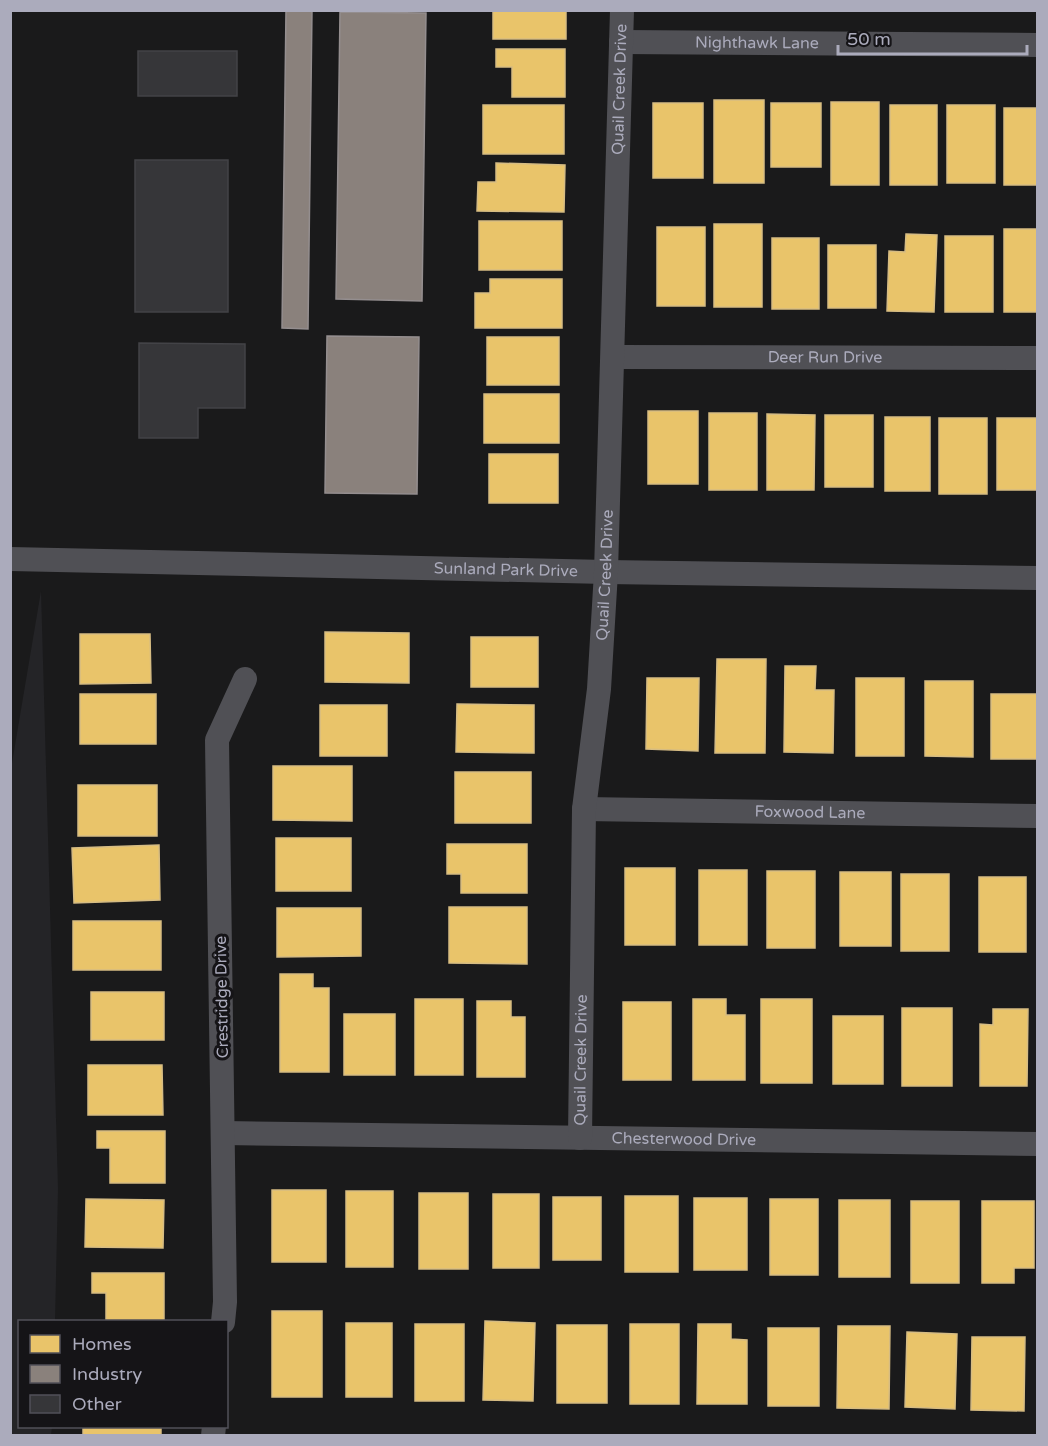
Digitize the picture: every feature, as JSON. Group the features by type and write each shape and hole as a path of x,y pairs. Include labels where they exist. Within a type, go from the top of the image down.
{"street":[{"name":"Quail Creek Drive","path":"580,1138 584,809 599,689 606,572 622,10"},
{"name":"Nighthawk Lane","path":"621,42 1038,45"},
{"name":"Deer Run Drive","path":"613,357 1038,358"},
{"name":"Sunland Park Drive","path":"10,559 606,572 1038,578"},
{"name":"Crestridge Drive","path":"223,1320 224,1132 217,740 244,679"},
{"name":"Foxwood Lane","path":"584,809 1038,816"},
{"name":"Chesterwood Drive","path":"224,1132 1038,1144"}],"shaded area":[{"path":"41,591 58,1189 55,1320 18,1320 18,1428 52,1428 51,1435 11,1436 10,775"}],"building: Homes":[{"path":"493,10 566,10 566,39 493,39"},
{"path":"496,49 565,49 565,97 512,97 512,67 496,67"},
{"path":"714,100 764,100 764,183 714,183"},
{"path":"831,102 879,102 879,185 831,185"},
{"path":"653,103 703,103 703,178 653,178"},
{"path":"771,103 821,103 821,167 771,167"},
{"path":"483,105 564,105 564,154 483,154"},
{"path":"890,105 937,105 937,185 890,185"},
{"path":"947,105 995,105 995,183 947,183"},
{"path":"1004,108 1038,108 1038,185 1004,185"},
{"path":"496,163 565,165 564,212 477,211 478,182 496,182"},
{"path":"479,221 562,221 562,270 479,270"},
{"path":"714,224 762,224 762,307 714,307"},
{"path":"657,227 705,227 705,306 657,306"},
{"path":"1004,229 1038,229 1038,312 1004,312"},
{"path":"906,234 937,235 934,312 887,311 889,251 905,252"},
{"path":"945,236 993,236 993,312 945,312"},
{"path":"772,238 819,238 819,309 772,309"},
{"path":"828,245 876,245 876,308 828,308"},
{"path":"490,279 562,279 562,328 475,328 475,293 490,293"},
{"path":"487,337 559,337 559,385 487,385"},
{"path":"484,394 559,394 559,443 484,443"},
{"path":"648,411 698,411 698,484 648,484"},
{"path":"709,413 757,413 757,490 709,490"},
{"path":"767,414 815,415 814,490 767,490"},
{"path":"825,415 873,415 873,487 825,487"},
{"path":"885,417 930,417 930,491 885,491"},
{"path":"939,418 987,418 987,494 939,494"},
{"path":"997,418 1038,418 1038,490 997,490"},
{"path":"489,454 558,454 558,503 489,503"},
{"path":"325,632 409,633 409,683 325,682"},
{"path":"80,634 150,634 151,683 80,684"},
{"path":"471,637 538,637 538,687 471,687"},
{"path":"717,659 766,659 765,753 715,753"},
{"path":"785,666 816,666 815,690 834,690 833,753 784,752"},
{"path":"647,678 699,678 698,751 646,749"},
{"path":"856,678 904,678 904,756 856,756"},
{"path":"925,681 973,681 973,757 925,756"},
{"path":"80,694 156,694 156,744 80,744"},
{"path":"991,694 1038,694 1038,759 991,759"},
{"path":"457,704 534,705 534,753 456,752"},
{"path":"320,705 387,705 387,756 320,756"},
{"path":"273,766 352,766 352,821 273,820"},
{"path":"455,772 531,772 531,823 455,823"},
{"path":"78,785 157,785 157,836 78,836"},
{"path":"276,838 351,838 351,891 276,891"},
{"path":"447,844 527,844 527,893 461,893 461,874 447,874"},
{"path":"159,845 160,900 74,903 72,848"},
{"path":"625,868 675,868 675,945 625,945"},
{"path":"699,870 747,870 747,945 699,945"},
{"path":"767,871 815,871 815,948 767,948"},
{"path":"840,872 891,872 891,946 840,946"},
{"path":"901,874 949,874 949,951 901,951"},
{"path":"979,877 1026,877 1026,952 979,952"},
{"path":"449,907 527,907 527,964 449,963"},
{"path":"277,908 361,908 361,956 277,957"},
{"path":"73,921 161,921 161,970 73,970"},
{"path":"280,974 313,974 313,988 329,988 329,1072 280,1072"},
{"path":"91,992 164,992 164,1040 91,1040"},
{"path":"415,999 463,999 463,1075 415,1075"},
{"path":"693,999 726,999 726,1015 745,1015 745,1080 693,1080"},
{"path":"761,999 812,999 812,1083 761,1083"},
{"path":"477,1001 511,1001 511,1017 525,1017 525,1077 477,1077"},
{"path":"623,1002 671,1002 671,1080 623,1080"},
{"path":"902,1008 952,1008 952,1086 902,1086"},
{"path":"993,1009 1028,1009 1027,1086 980,1086 980,1024 993,1025"},
{"path":"344,1014 395,1014 395,1075 344,1075"},
{"path":"833,1016 883,1016 883,1084 833,1084"},
{"path":"88,1065 162,1065 163,1115 88,1115"},
{"path":"97,1131 165,1131 165,1183 110,1183 110,1148 97,1148"},
{"path":"272,1190 326,1190 326,1262 272,1262"},
{"path":"346,1191 393,1191 393,1267 346,1267"},
{"path":"419,1193 468,1193 468,1269 419,1269"},
{"path":"493,1194 539,1194 539,1268 493,1268"},
{"path":"625,1196 678,1196 678,1272 625,1272"},
{"path":"553,1197 601,1197 601,1260 553,1260"},
{"path":"694,1198 747,1198 747,1270 694,1270"},
{"path":"86,1199 164,1200 163,1248 85,1247"},
{"path":"770,1199 818,1199 818,1275 770,1275"},
{"path":"839,1200 890,1200 890,1277 839,1277"},
{"path":"911,1201 959,1201 959,1283 911,1283"},
{"path":"982,1201 1034,1201 1034,1268 1014,1268 1014,1283 982,1283"},
{"path":"92,1273 164,1273 164,1320 106,1320 106,1293 92,1293"},
{"path":"272,1311 322,1311 322,1397 272,1397"},
{"path":"485,1321 535,1323 533,1401 483,1400"},
{"path":"346,1323 392,1323 392,1397 346,1397"},
{"path":"415,1324 464,1324 464,1401 415,1401"},
{"path":"630,1324 679,1324 679,1404 630,1404"},
{"path":"698,1324 731,1324 731,1339 747,1340 747,1404 697,1404"},
{"path":"557,1325 607,1325 607,1403 557,1403"},
{"path":"838,1326 890,1326 889,1409 837,1408"},
{"path":"768,1328 819,1328 819,1406 768,1406"},
{"path":"907,1332 957,1334 955,1409 905,1407"},
{"path":"972,1337 1025,1337 1024,1411 971,1410"},
{"path":"83,1428 161,1428 161,1436 83,1436"}],"building: Industry":[{"path":"286,10 312,10 308,329 282,328"},
{"path":"340,12 426,13 422,301 336,299"},
{"path":"327,336 419,337 417,494 325,493"}],"building: Other":[{"path":"138,51 237,51 237,96 138,96"},
{"path":"135,160 228,160 228,312 135,312"},
{"path":"139,343 245,344 245,408 198,408 198,438 139,438"}]}
